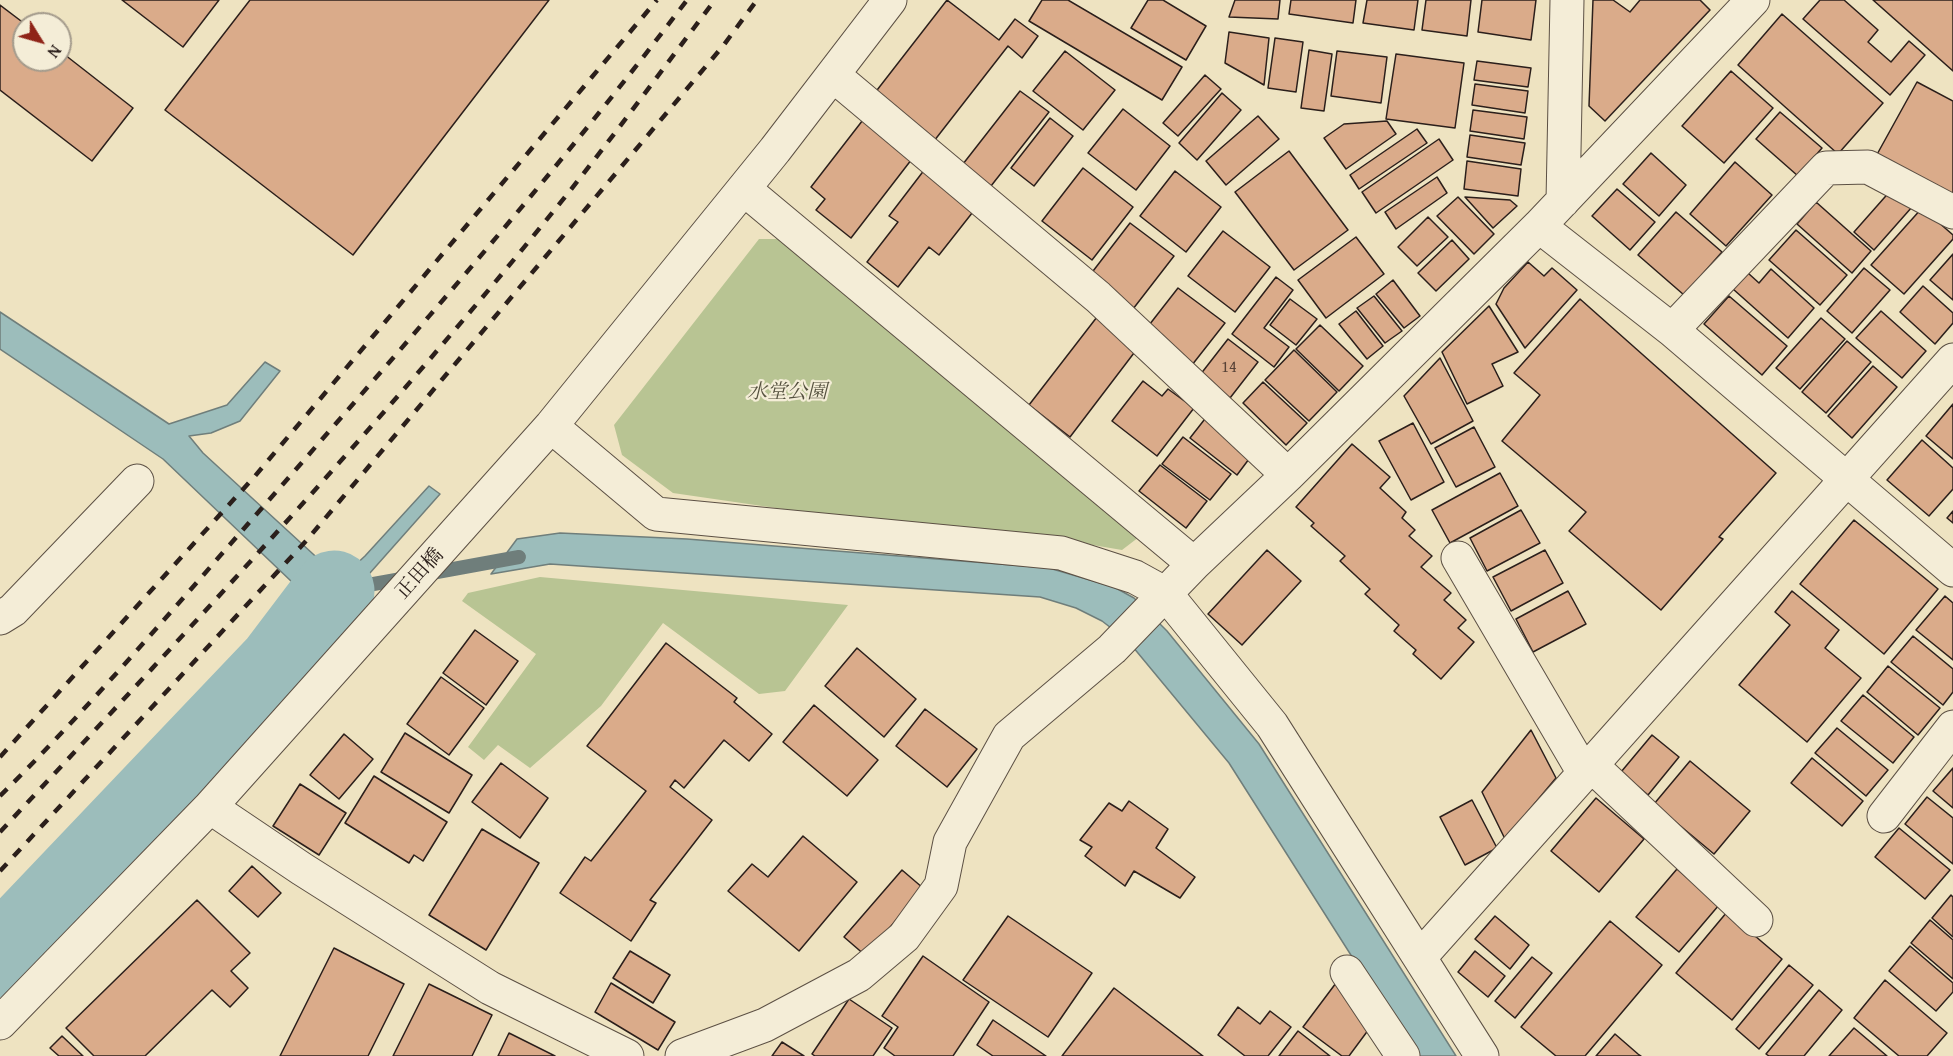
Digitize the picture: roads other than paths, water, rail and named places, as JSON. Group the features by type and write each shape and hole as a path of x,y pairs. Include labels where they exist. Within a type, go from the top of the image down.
{"street":[{"name":"正田橋","path":"0,1023 210,807 551,426 744,189 890,0"},
{"path":"1563,201 1567,0"},
{"path":"682,1056 765,1025 860,975 904,936 941,886 950,842 1009,736 1112,649 1194,564 1288,475 1563,201 1753,0"},
{"path":"832,75 1098,297 1288,475"},
{"path":"1672,330 1826,168 1868,167 1953,212"},
{"path":"744,189 1194,564"},
{"path":"1539,225 1672,330 1953,570"},
{"path":"1420,957 1953,360"},
{"path":"551,426 657,514 1061,553 1135,577 1161,599 1272,725 1482,1056"},
{"path":"0,618 13,610 137,481"},
{"path":"1458,558 1587,769 1756,920"},
{"path":"1884,816 1953,727"},
{"path":"210,807 321,881 490,988 627,1056"},
{"path":"1347,972 1402,1056"}],"water":[{"path":"0,312 169,424 227,405 265,362 280,371 240,421 211,433 189,436 203,453 325,565 350,570 429,486 440,494 275,680 262,669 308,614 307,599 163,459 0,349"},
{"path":"560,533 687,539 1049,568 1114,587 1134,598 1167,631 1259,744 1456,1056 1415,1056 1229,763 1128,641 1102,621 1076,608 1040,597 550,564 491,574 517,539"}],"waterway":[{"path":"426,574 519,557"},
{"path":"340,590 407,578"},
{"path":"0,957 278,665 334,591"}],"railway":[{"path":"0,757 255,476 657,0"},
{"path":"0,796 145,642 439,305 590,124 687,0"},
{"path":"0,832 288,520 429,360 565,197 715,0"},
{"path":"0,871 306,541 723,46 757,0"}],"park label":[{"name":"水堂公園","path":"787,393"}]}
